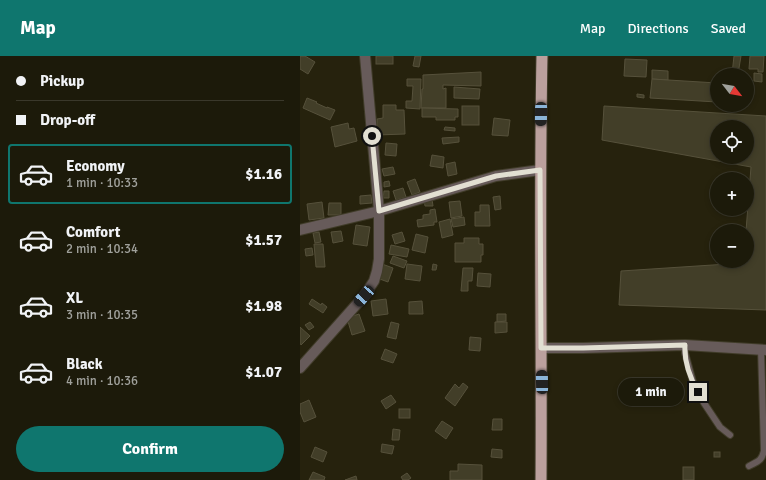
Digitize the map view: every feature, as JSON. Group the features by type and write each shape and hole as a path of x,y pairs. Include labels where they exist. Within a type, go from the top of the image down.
{"highway":[{"path":"541,480 542,382 540,143 542,56"}],"street":[{"path":"300,368 364,296 374,281 377,271 379,259 379,211 365,56"},
{"path":"300,230 379,211 496,176 540,170"},
{"path":"541,348 685,345 764,349"}],"lane":[{"path":"685,345 684,353 693,382 704,403 720,427 730,435"},
{"path":"749,466 760,460 764,451 764,349"}],"building":[{"path":"300,56 305,56 315,62 308,74 300,69"},
{"path":"376,56 393,56 393,64 376,64"},
{"path":"415,56 421,56 419,67 413,66"},
{"path":"734,56 741,56 739,68 733,68"},
{"path":"750,56 764,56 763,72 758,72 758,69 749,68"},
{"path":"625,59 647,60 646,77 624,76"},
{"path":"652,70 668,71 668,80 652,79"},
{"path":"481,72 481,86 443,85 443,89 446,88 446,108 421,108 423,75"},
{"path":"754,73 762,74 762,82 754,81"},
{"path":"407,79 421,79 420,109 406,108 406,101 412,101 413,86 407,86"},
{"path":"652,79 710,83 710,102 650,98"},
{"path":"454,87 480,89 479,99 454,98"},
{"path":"637,94 644,95 644,98 637,97"},
{"path":"307,98 327,108 335,110 330,120 303,108"},
{"path":"383,105 396,105 396,110 404,110 405,134 377,135 377,119 383,118"},
{"path":"462,106 479,106 479,125 462,125"},
{"path":"604,106 766,116 766,310 619,305 621,271 710,265 710,268 754,268 754,224 747,224 747,216 754,216 754,172 751,172 751,167 734,164 754,164 754,120 710,120 710,160 602,140"},
{"path":"422,108 458,109 458,117 455,117 455,120 436,120 436,117 422,117"},
{"path":"494,118 510,120 508,136 492,135"},
{"path":"348,123 349,129 354,128 357,141 335,147 331,127"},
{"path":"445,127 455,128 455,131 444,130"},
{"path":"459,137 459,142 443,144 442,138"},
{"path":"386,143 397,144 396,156 385,155"},
{"path":"432,155 444,157 443,168 430,166"},
{"path":"455,162 457,174 448,176 446,164"},
{"path":"393,167 395,174 384,176 382,169"},
{"path":"415,179 420,192 412,195 407,182"},
{"path":"389,181 390,186 384,187 384,182"},
{"path":"403,188 406,197 396,200 393,191"},
{"path":"384,191 389,191 389,198 383,198"},
{"path":"371,195 372,203 360,204 360,196"},
{"path":"500,196 501,209 495,210 493,197"},
{"path":"424,199 432,199 433,206 425,206"},
{"path":"460,201 462,216 451,218 449,202"},
{"path":"322,202 324,218 309,220 307,204"},
{"path":"329,203 341,203 341,215 328,215"},
{"path":"480,205 489,205 490,226 475,226 475,212 480,212"},
{"path":"435,209 437,222 434,222 434,225 418,227 417,220 423,219 423,215 430,214 430,210"},
{"path":"464,217 465,225 453,227 451,219"},
{"path":"450,219 453,235 442,238 439,222"},
{"path":"356,225 370,227 367,246 353,244"},
{"path":"341,231 343,241 333,243 331,232"},
{"path":"319,232 321,242 315,243 313,233"},
{"path":"402,232 405,241 395,244 392,235"},
{"path":"416,234 428,237 425,253 412,250"},
{"path":"464,238 479,238 479,244 483,244 483,255 481,255 481,262 455,262 455,243 464,243"},
{"path":"314,244 323,244 325,267 316,267"},
{"path":"391,245 409,249 407,257 389,254"},
{"path":"312,248 313,255 306,256 305,249"},
{"path":"393,256 407,261 404,268 390,263"},
{"path":"382,264 393,268 388,282 377,278"},
{"path":"407,264 422,266 420,281 405,279"},
{"path":"433,264 437,265 436,270 432,270"},
{"path":"463,268 473,268 472,281 468,281 468,291 461,291"},
{"path":"478,273 491,274 490,287 477,286"},
{"path":"312,299 327,307 323,313 309,304"},
{"path":"386,299 388,314 373,316 371,301"},
{"path":"422,301 423,314 409,314 409,302"},
{"path":"359,314 365,331 352,335 347,318"},
{"path":"497,314 506,314 506,321 497,322"},
{"path":"310,322 314,327 309,330 305,325"},
{"path":"391,322 399,324 396,339 387,337"},
{"path":"495,322 507,322 507,332 495,333"},
{"path":"300,327 310,336 301,345 300,343"},
{"path":"470,337 481,338 480,351 469,350"},
{"path":"385,349 397,354 393,363 381,359"},
{"path":"463,383 468,387 455,406 445,398 455,384 459,388"},
{"path":"391,395 396,402 386,409 381,401"},
{"path":"309,400 316,417 304,422 300,412 300,404"},
{"path":"399,409 410,409 410,418 399,418"},
{"path":"493,419 502,419 502,430 492,430"},
{"path":"442,421 453,428 446,439 435,431"},
{"path":"393,429 400,430 399,440 392,440"},
{"path":"382,444 394,446 392,454 381,452"},
{"path":"315,447 327,452 323,462 311,457"},
{"path":"492,449 502,450 502,458 491,457"},
{"path":"714,452 720,452 720,457 714,457"},
{"path":"458,464 482,465 482,480 450,480 450,471 458,471"},
{"path":"683,467 694,467 694,480 683,480"},
{"path":"313,472 325,477 324,480 309,480"},
{"path":"407,473 411,478 408,480 403,480 401,477"},
{"path":"356,476 357,480 345,480"}],"route":[{"path":"372,136 379,211 496,176 540,170 541,348 685,345 684,353 687,364 698,392"}]}
